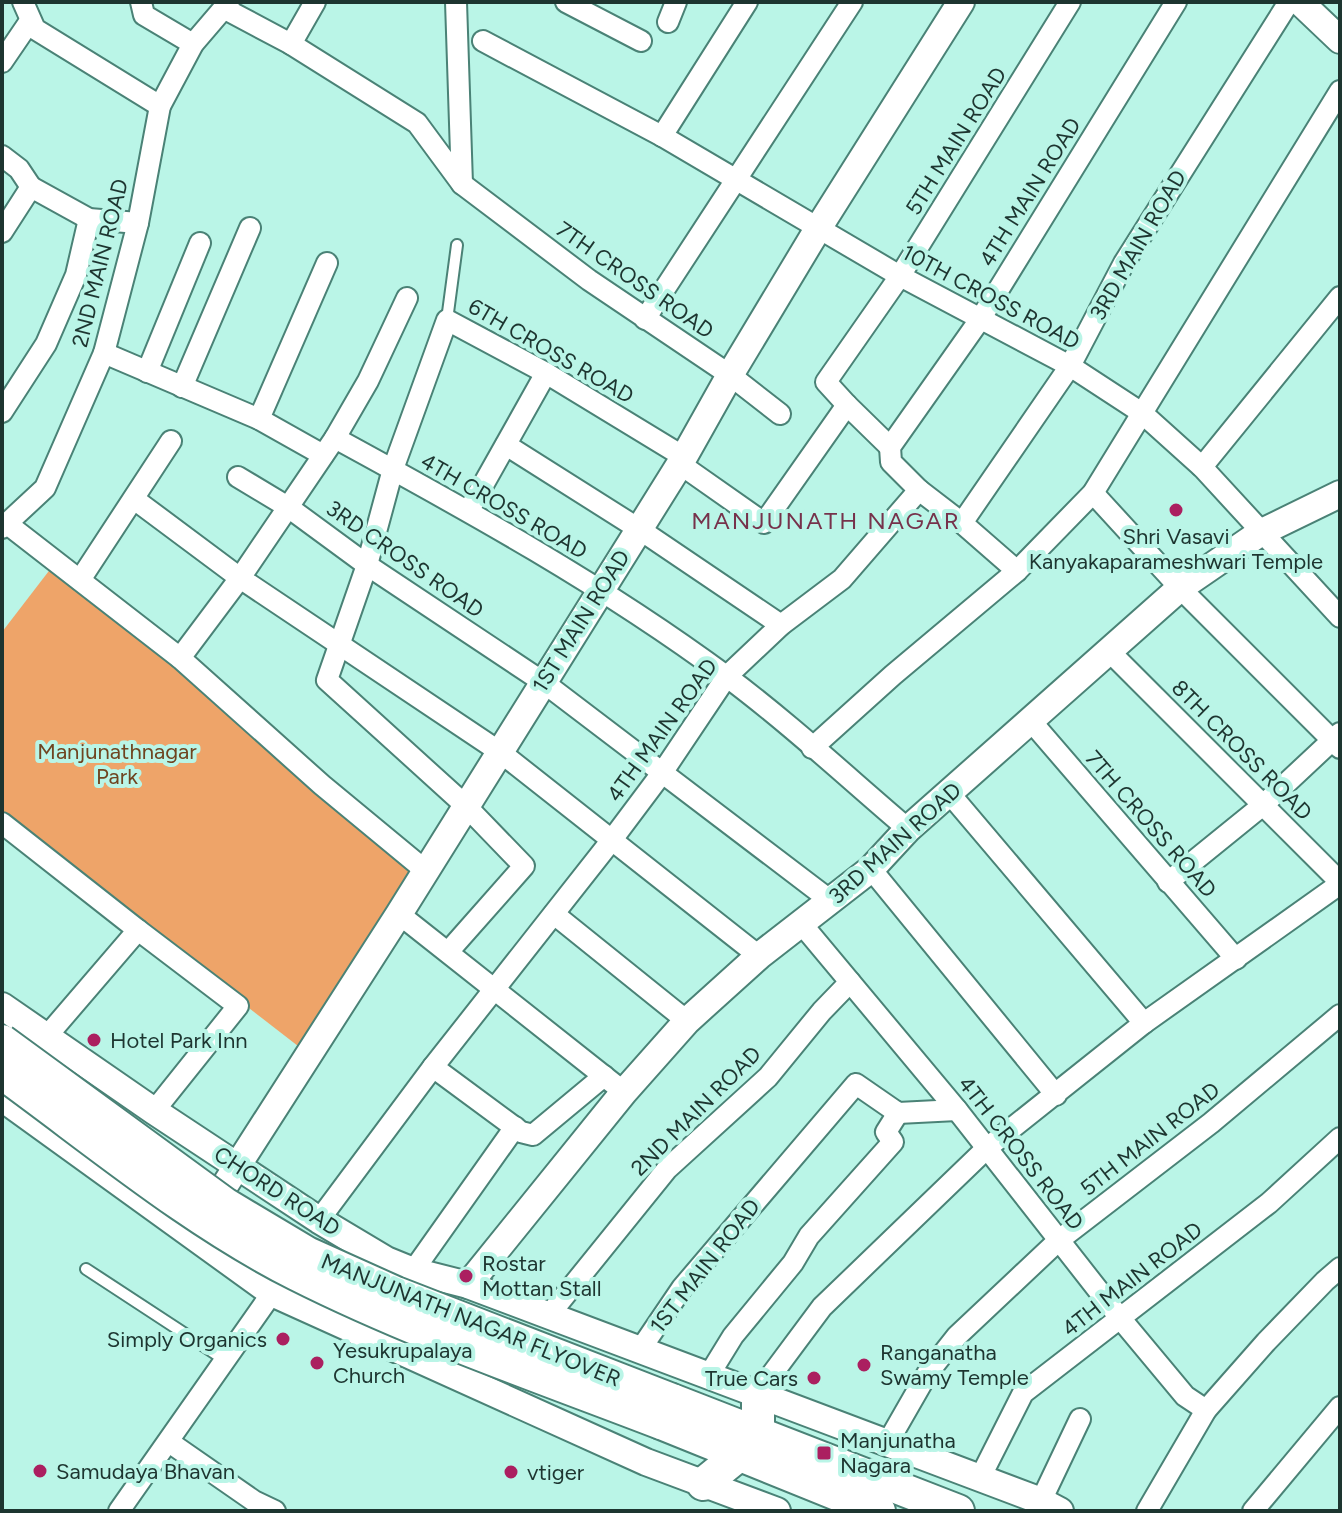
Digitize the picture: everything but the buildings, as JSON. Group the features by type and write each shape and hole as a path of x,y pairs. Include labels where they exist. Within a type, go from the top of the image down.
{"main road":[{"name":"MANJUNATH NAGAR FLYOVER","path":"2,1041 225,1204 307,1253 666,1411 749,1444"},
{"name":"MANJUNATH NAGAR FLYOVER","path":"2,1073 211,1225 295,1274 479,1353 666,1411"},
{"path":"703,1484 749,1444 758,1393"},
{"path":"749,1444 879,1511"},
{"path":"749,1444 958,1511"}],"street":[{"path":"141,2 144,15 193,44"},
{"path":"291,44 315,2"},
{"path":"456,2 462,184"},
{"path":"668,22 676,2"},
{"path":"662,136 747,2"},
{"path":"645,319 852,2"},
{"name":"1ST MAIN ROAD","path":"193,1235 399,914 682,460 819,227 961,2"},
{"name":"5TH MAIN ROAD","path":"847,405 826,382 900,276 1070,2"},
{"name":"4TH MAIN ROAD","path":"890,447 981,318 1176,2"},
{"name":"3RD MAIN ROAD","path":"962,523 1070,366 1124,263 1289,2"},
{"path":"1300,2 1340,40"},
{"path":"576,4 641,41"},
{"name":"2ND MAIN ROAD","path":"4,525 45,488 104,353 138,223 160,106 193,44 227,6"},
{"name":"7TH CROSS ROAD","path":"227,6 417,123 462,184 780,414"},
{"path":"2,62 27,11"},
{"path":"27,11 35,29 160,106"},
{"name":"10TH CROSS ROAD","path":"483,41 662,136 900,276 1070,366 1142,413 1202,467 1340,617"},
{"path":"812,748 1017,571 1093,493 1340,91"},
{"path":"2,156 19,169 31,187 89,219 138,223"},
{"path":"2,232 31,187"},
{"path":"2,412 46,344 76,275 89,219"},
{"path":"182,387 250,228"},
{"path":"147,372 200,243"},
{"path":"259,419 327,263"},
{"path":"1202,467 1340,297"},
{"path":"180,658 240,578 335,438 368,381 407,298"},
{"name":"6TH CROSS ROAD","path":"466,806 327,680 367,565 393,469 447,320 546,373 682,460 764,523 847,405"},
{"path":"104,353 259,419 323,455"},
{"path":"469,510 546,373"},
{"path":"847,405 890,447 891,462 919,490 1017,571"},
{"name":"4TH CROSS ROAD","path":"335,438 469,510 600,590 727,676 908,829"},
{"path":"80,580 171,441"},
{"path":"506,445 639,529 781,625"},
{"name":"3RD CROSS ROAD","path":"238,477 288,507 367,565 543,682 831,901"},
{"name":"4TH MAIN ROAD","path":"319,1220 433,1067 662,773 727,676 781,625 842,579 919,490"},
{"path":"1093,493 1180,588 1337,741 1168,882"},
{"name":"3RD MAIN ROAD","path":"468,1285 614,1084 759,956 871,869 908,829 1180,588 1260,533 1340,494"},
{"path":"134,499 240,578 500,752 759,956"},
{"path":"4,525 180,658 322,785 426,871"},
{"name":"8TH CROSS ROAD","path":"1109,651 1340,883"},
{"name":"7TH CROSS ROAD","path":"1030,720 1236,959"},
{"path":"950,794 1144,1023"},
{"path":"448,952 524,866 466,806"},
{"path":"2,823 238,1006 154,1111"},
{"path":"871,869 1056,1095"},
{"path":"758,1393 822,1307 987,1148 1144,1023 1340,883"},
{"path":"399,914 614,1084 533,1135 515,1127 433,1067"},
{"path":"554,914 687,1021"},
{"name":"4TH CROSS ROAD","path":"800,922 957,1110 1120,1318 1185,1396 1206,1410"},
{"path":"47,1036 138,930"},
{"name":"2ND MAIN ROAD","path":"549,1315 667,1169 768,1077 850,982"},
{"name":"CHORD ROAD","path":"2,1006 154,1111 319,1220 386,1260 413,1271 468,1285 1051,1506"},
{"name":"5TH MAIN ROAD","path":"888,1442 927,1374 957,1336 1059,1240 1211,1123 1340,1015"},
{"name":"1ST MAIN ROAD","path":"640,1350 682,1288 856,1084 898,1113"},
{"path":"2,1098 272,1293 646,1462 777,1511"},
{"path":"709,1375 733,1336 793,1263 809,1236 893,1142 886,1132 898,1113 957,1110"},
{"path":"413,1271 515,1127"},
{"name":"4TH MAIN ROAD","path":"980,1478 1023,1393 1269,1203 1340,1138"},
{"path":"1147,1511 1206,1410 1266,1342 1340,1268"},
{"path":"119,1511 272,1293"},
{"path":"1253,1511 1340,1407"},
{"path":"1051,1506 1080,1419"},
{"path":"169,1442 250,1506 275,1511"}],"lane":[{"path":"447,320 457,245"},
{"path":"86,1269 225,1360"}],"green space":[{"name":"Manjunathnagar Park","path":"55,563 411,869 298,1046 2,817 2,632"}],"place":[{"name":"Shri Vasavi Kanyakaparameshwari Temple","path":"1176,510"},
{"name":"Hotel Park Inn","path":"94,1040"},
{"name":"Rostar Mottan Stall","path":"466,1276"},
{"name":"Simply Organics","path":"283,1339"},
{"name":"Yesukrupalaya Church","path":"317,1363"},
{"name":"Ranganatha Swamy Temple","path":"864,1365"},
{"name":"True Cars","path":"814,1378"},
{"name":"Manjunatha Nagara","path":"824,1453"},
{"name":"Samudaya Bhavan","path":"40,1471"},
{"name":"vtiger","path":"511,1472"}],"district":[{"name":"MANJUNATH NAGAR","path":"826,520"}]}
